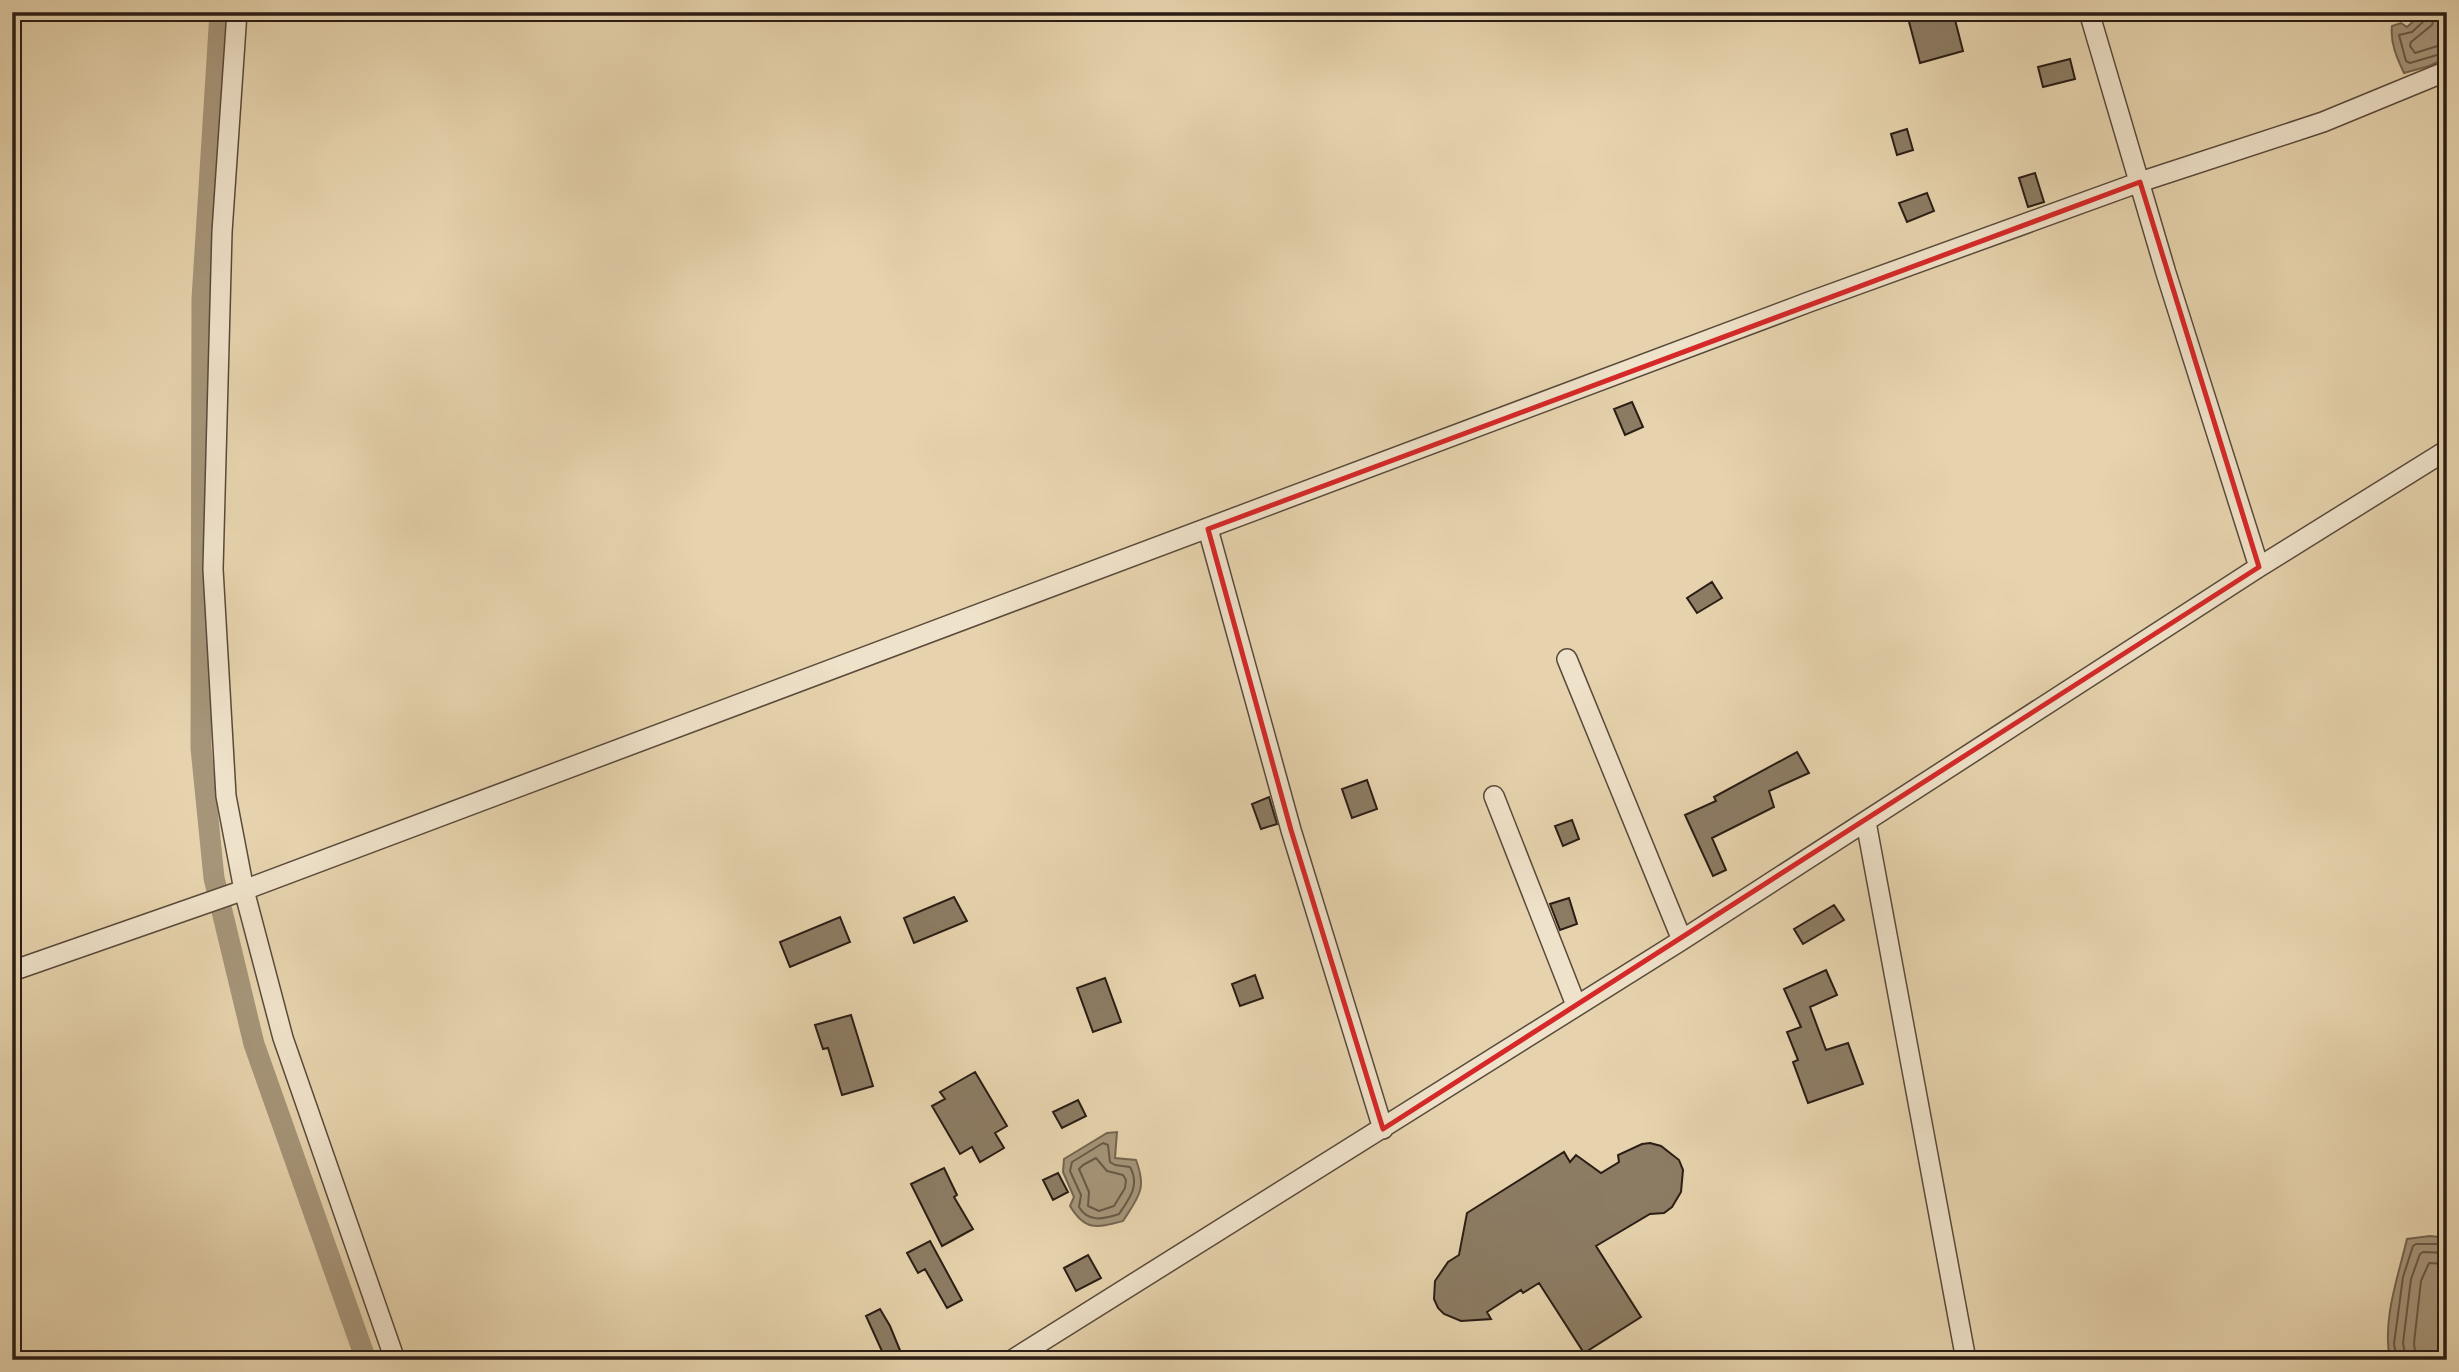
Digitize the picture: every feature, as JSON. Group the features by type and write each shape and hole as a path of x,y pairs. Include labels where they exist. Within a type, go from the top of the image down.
{"street":[{"path":"237,12 222,232 213,569 226,796 228,895 283,1038 396,1360"},
{"path":"2089,12 2259,567"},
{"path":"12,971 228,895 1809,302 2140,183 2323,121 2447,71"},
{"path":"1012,1360 1682,940 2259,567 2447,450"},
{"path":"1208,529 1291,830 1383,1129"},
{"path":"1567,659 1682,940"},
{"path":"1494,796 1576,1005"},
{"path":"1866,822 1966,1360"}],"highlighted area":[{"path":"2140,182 2259,567 1383,1129 1291,830 1208,529"}],"water":[{"path":"2424,12 2434,16 2447,12 2447,58 2404,73 2393,44 2392,26 2401,23 2407,27"},
{"path":"1117,1132 1115,1158 1136,1160 1141,1178 1140,1192 1123,1221 1092,1226 1081,1220 1070,1206 1074,1197 1063,1172 1064,1159 1107,1133"},
{"path":"2430,1236 2447,1238 2447,1360 2390,1360 2389,1314 2407,1239"}],"building":[{"path":"1928,12 1953,12 1963,51 1920,63 1908,18"},
{"path":"2070,59 2075,79 2043,87 2038,67"},
{"path":"1907,129 1913,150 1897,155 1891,134"},
{"path":"2035,173 2044,202 2028,207 2019,178"},
{"path":"1927,193 1934,211 1907,222 1899,203"},
{"path":"1632,402 1643,427 1625,435 1614,409"},
{"path":"1712,582 1722,598 1697,613 1687,598"},
{"path":"1797,752 1809,773 1769,791 1774,807 1712,838 1726,870 1713,876 1685,815 1716,801 1714,797"},
{"path":"1367,780 1377,809 1352,818 1342,789"},
{"path":"1269,797 1277,824 1261,829 1252,804"},
{"path":"1572,820 1579,839 1563,846 1555,826"},
{"path":"954,897 967,921 914,943 904,918"},
{"path":"1569,898 1577,924 1560,930 1550,904"},
{"path":"1834,905 1844,920 1803,944 1794,929"},
{"path":"840,917 850,942 790,967 780,942"},
{"path":"1826,970 1837,995 1810,1007 1826,1050 1848,1043 1863,1084 1808,1103 1793,1062 1798,1060 1787,1032 1801,1027 1784,989"},
{"path":"1255,975 1263,998 1240,1006 1232,984"},
{"path":"1105,978 1121,1022 1093,1032 1077,988"},
{"path":"851,1015 873,1086 842,1095 828,1048 823,1049 815,1025"},
{"path":"975,1072 1007,1126 995,1133 1004,1148 980,1162 972,1147 960,1154 932,1106 945,1099 940,1092"},
{"path":"1078,1100 1086,1116 1062,1128 1053,1112"},
{"path":"1650,1143 1661,1146 1679,1160 1683,1170 1681,1192 1672,1207 1664,1213 1650,1214 1596,1246 1641,1317 1584,1353 1539,1283 1523,1293 1521,1290 1487,1312 1491,1319 1461,1321 1444,1314 1438,1308 1434,1299 1435,1281 1448,1262 1459,1255 1467,1213 1564,1152 1570,1162 1576,1155 1601,1173 1619,1162 1618,1155"},
{"path":"944,1168 957,1195 954,1197 973,1229 942,1246 911,1184"},
{"path":"1058,1173 1068,1192 1053,1200 1043,1180"},
{"path":"930,1241 962,1300 947,1308 925,1269 918,1273 907,1253"},
{"path":"1088,1255 1101,1278 1076,1291 1064,1268"},
{"path":"880,1309 904,1360 886,1360 866,1316"}],"waterway":[{"path":"220,12 202,299 201,748 214,878 254,1044 366,1360"}]}
